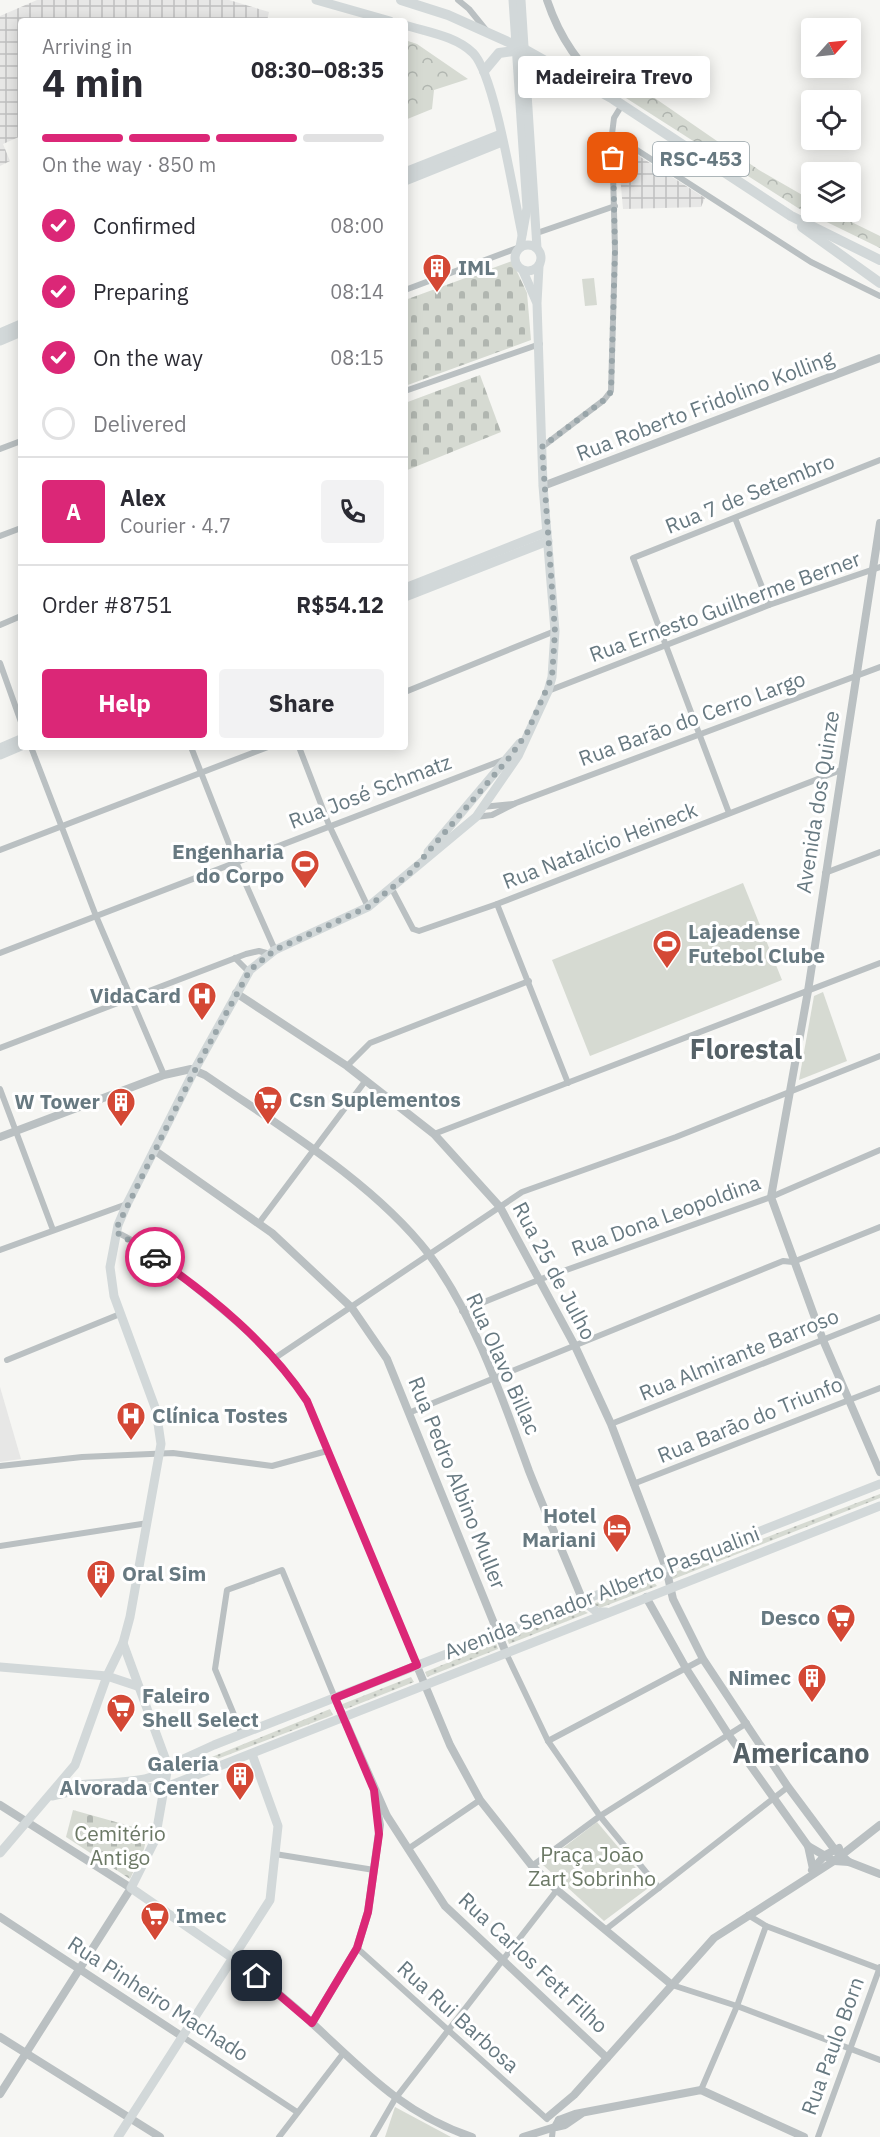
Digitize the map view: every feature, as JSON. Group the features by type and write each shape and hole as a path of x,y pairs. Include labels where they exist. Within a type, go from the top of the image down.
{"highway":[{"name":"RSC-453","path":"401,0 486,31 526,50 618,102 791,216 880,260"},
{"path":"484,71 499,53 526,50"},
{"path":"791,216 808,233 880,283"}],"main road":[{"path":"316,0 379,18"},
{"path":"0,1854 73,1768 107,1676 123,1643 148,1523 161,1453 156,1410 120,1314 110,1277 116,1232 127,1204 195,1070 249,972 272,952 368,907 476,817 514,757 548,691 555,653 555,632 543,486 537,303 539,266 542,256 537,248 521,72 516,7 521,0"},
{"path":"408,27 457,42 473,52 484,71 502,138 522,234"},
{"path":"521,72 527,208 520,247 514,257 537,303"},
{"path":"408,171 502,138"},
{"path":"408,180 502,138"},
{"path":"520,247 530,245 537,248"},
{"path":"523,271 534,271 539,266"},
{"path":"2,336 18,326"},
{"path":"2,336 18,333"},
{"path":"408,596 548,536"},
{"path":"408,587 457,573"},
{"path":"0,747 18,740"},
{"path":"0,755 18,747"},
{"path":"409,874 468,805 514,757"},
{"path":"468,805 482,807"},
{"path":"468,805 468,814 476,817"},
{"name":"Avenida Senador Alberto Pasqualini","path":"52,1794 151,1778 164,1773 168,1766 242,1734 880,1484"},
{"name":"Avenida Senador Alberto Pasqualini","path":"77,1789 166,1787 880,1506"},
{"path":"583,1601 597,1612 608,1612"},
{"path":"123,1643 168,1766 155,1840 131,1888 234,1959"},
{"path":"0,1667 107,1676 137,1686"},
{"path":"118,2137 270,1900 278,1826 252,1754"},
{"path":"73,1768 77,1789"}],"street":[{"path":"458,0 469,9 486,31"},
{"path":"542,447 604,400 611,392 615,206 612,134 618,102 580,63 558,33 547,0"},
{"path":"612,134 811,262 880,296"},
{"path":"537,233 615,206"},
{"path":"408,289 520,247"},
{"path":"408,390 540,344"},
{"name":"Rua Roberto Fridolino Kolling","path":"543,486 880,358"},
{"path":"0,449 18,442"},
{"name":"Rua 7 de Setembro","path":"666,646 633,558 880,460"},
{"path":"735,518 770,605"},
{"name":"Avenida dos Quinze","path":"880,523 877,568 824,874 808,991 771,1197 823,1340 880,1472"},
{"path":"0,536 18,529"},
{"name":"Rua Ernesto Guilherme Berner","path":"548,691 770,605 877,568"},
{"path":"0,625 18,617"},
{"path":"408,691 555,632"},
{"path":"666,646 729,813"},
{"path":"0,663 18,714"},
{"name":"Rua Barão do Cerro Largo","path":"476,817 492,815 516,803 880,667"},
{"path":"32,750 96,916 164,1076"},
{"path":"0,1048 235,958 259,951 272,952 192,750"},
{"path":"0,850 260,750"},
{"path":"300,750 329,825 368,907"},
{"name":"Rua José Schmatz","path":"0,953 329,825 514,757"},
{"name":"Rua Natalício Heineck","path":"392,889 416,931 497,904 841,770"},
{"name":"Rua Barão do Cerro Largo","path":"482,807 516,803"},
{"path":"824,874 880,852"},
{"path":"497,904 568,1083"},
{"path":"235,958 249,972"},
{"path":"434,1134 880,963"},
{"path":"346,1066 370,1043 529,981"},
{"name":"Rua 25 de Julho","path":"236,993 366,1080 434,1134 500,1207 575,1346 610,1424 666,1568 670,1588 703,1659 788,1787 838,1852 849,1862"},
{"path":"275,1358 522,1192 676,1137 880,1056"},
{"path":"0,1137 181,1070 195,1070"},
{"name":"Rua Olavo Billac","path":"195,1070 315,1150 383,1207 428,1254 462,1311 494,1378 583,1601"},
{"path":"259,1223 366,1080"},
{"path":"0,1089 53,1230"},
{"name":"Rua Pedro Albino Muller","path":"154,1150 259,1223 352,1308 387,1359 411,1412 506,1653 548,1740 600,1816 659,1888"},
{"name":"Rua Dona Leopoldina","path":"462,1311 771,1197 880,1150"},
{"path":"0,1250 127,1204"},
{"path":"411,1412 783,1261 793,1262 880,1227"},
{"path":"116,1232 160,1261 218,1306 275,1358 307,1401 450,1745 480,1800 531,1866 556,1890 672,1985 737,2006 880,2060"},
{"path":"7,1360 120,1314"},
{"name":"Rua Almirante Barroso","path":"610,1424 880,1317"},
{"name":"Rua Barão do Triunfo","path":"633,1484 880,1388"},
{"path":"0,1467 82,1457 161,1453 272,1466 327,1451"},
{"path":"0,1546 148,1523"},
{"path":"242,1734 215,1669 227,1590 282,1570 374,1790 384,1824 368,1912 357,1948 312,2023"},
{"path":"646,1597 687,1670 728,1734 808,1846 812,1872"},
{"path":"548,1740 687,1670 703,1659"},
{"path":"531,1866 600,1816 747,1723"},
{"path":"605,1930 788,1787"},
{"path":"408,1849 480,1800"},
{"path":"0,1804 131,1888 0,2094"},
{"name":"Rua Carlos Fett Filho","path":"384,1824 401,1837 445,1906 607,2058"},
{"path":"812,1872 825,1855 838,1852 880,1825"},
{"path":"808,1846 834,1861 849,1862 880,1874"},
{"path":"523,2137 552,2122 714,1938 812,1872 834,1861 838,1852"},
{"path":"275,1854 374,1870"},
{"path":"373,2137 395,2099 556,1890"},
{"path":"748,1915 766,1926 880,1968"},
{"name":"Rua Pinheiro Machado","path":"0,1917 297,2112"},
{"path":"701,2090 737,2006 766,1926"},
{"name":"Rua Rui Barbosa","path":"357,1948 552,2122"},
{"path":"234,1959 312,2023 342,2055 395,2099 472,2137"},
{"name":"Rua Paulo Born","path":"818,2137 880,1968"},
{"path":"0,2037 160,2137"},
{"path":"279,2137 342,2055"},
{"path":"552,2122 574,2120 580,2114 701,2090 804,2137"},
{"path":"552,2122 552,2137"}],"shaded area":[{"path":"37,0 229,0 269,12 268,18 18,18 18,137 3,144 10,161 0,166 0,16"},
{"path":"617,142 705,198 701,207 623,209"},
{"path":"0,1387 21,1459 0,1462"}],"green space":[{"path":"408,41 417,44 468,79 434,90 432,109 408,119"},
{"path":"617,72 759,170 801,194 801,209 615,91 610,83 612,74"},
{"path":"827,222 851,222 880,236 880,248"},
{"path":"512,261 527,293 531,340 408,385 408,299"},
{"path":"594,278 597,305 585,306 582,279"},
{"path":"480,375 501,432 408,470 408,402"},
{"name":"Lajeadense Futebol Clube","path":"743,883 782,980 590,1056 552,960"},
{"path":"823,992 847,1061 799,1080 814,996"},
{"path":"880,1494 880,1498 671,1580 670,1574"},
{"path":"653,1581 657,1586 600,1608 593,1604"},
{"path":"581,1609 588,1613 509,1644 507,1639"},
{"path":"496,1643 498,1649 427,1677 425,1672"},
{"path":"411,1677 414,1682 346,1709 340,1705"},
{"path":"330,1709 333,1715 183,1772 170,1774"},
{"name":"Cemitério Antigo","path":"73,1810 148,1831 144,1849 130,1879 66,1837"},
{"name":"Praça João Zart Sobrinho","path":"597,1822 651,1886 604,1921 542,1864"},
{"path":"395,2107 451,2137 385,2137"}],"way so far":[{"path":"155,1257 116,1232 118,1225 195,1070 250,970 275,950 307,934 356,915 409,874 509,758 527,733 548,691 555,653 555,632 542,447 604,400 611,392 615,250 613,158"}],"place":[{"name":"Madeireira Trevo","path":"613,158"},
{"name":"IML","path":"437,294"},
{"name":"Engenharia do Corpo","path":"305,890"},
{"name":"Lajeadense Futebol Clube","path":"667,970"},
{"name":"VidaCard","path":"202,1022"},
{"name":"Csn Suplementos","path":"268,1126"},
{"name":"W Tower","path":"121,1128"},
{"name":"Clínica Tostes","path":"131,1442"},
{"name":"Hotel Mariani","path":"617,1554"},
{"name":"Oral Sim","path":"101,1600"},
{"name":"Desco","path":"841,1644"},
{"name":"Nimec","path":"812,1704"},
{"name":"Faleiro Shell Select","path":"121,1734"},
{"name":"Galeria Alvorada Center","path":"240,1802"},
{"name":"Imec","path":"155,1942"}],"district":[{"name":"Florestal","path":"746,1050"},
{"name":"Americano","path":"801,1754"}],"route":[{"path":"155,1257 257,1339 286,1370 307,1401 417,1665 335,1698 374,1790 380,1825 368,1912 357,1948 312,2023 257,1976"}]}
